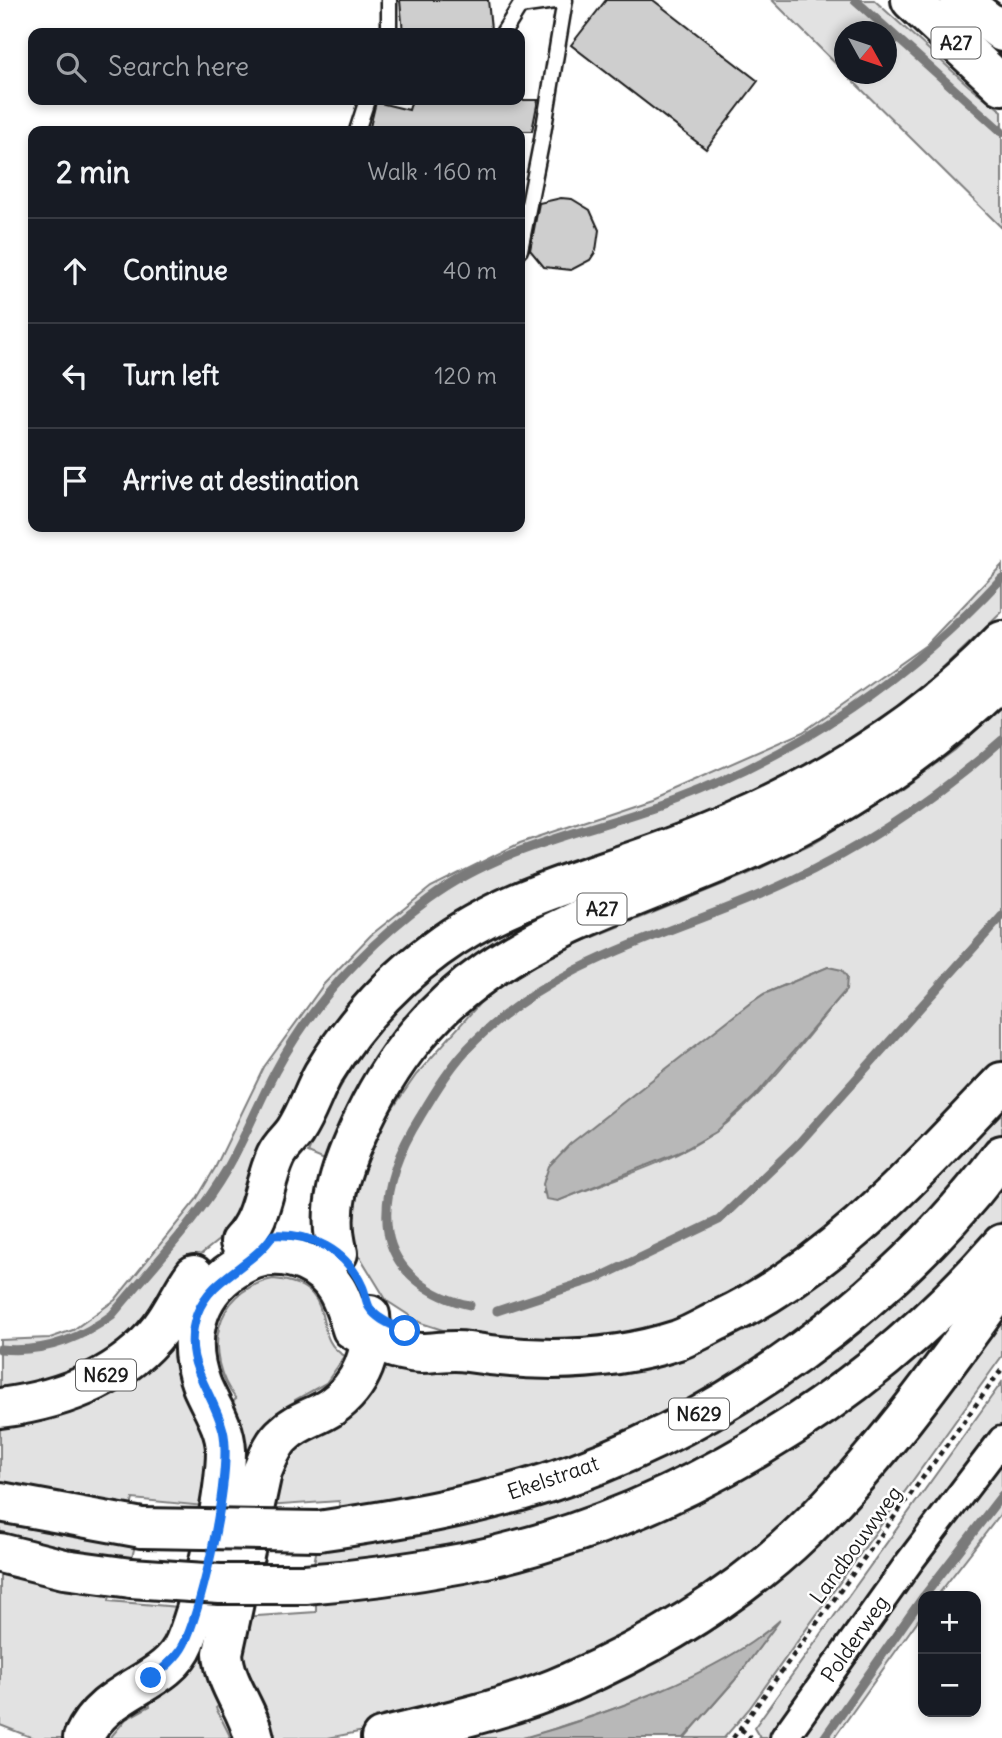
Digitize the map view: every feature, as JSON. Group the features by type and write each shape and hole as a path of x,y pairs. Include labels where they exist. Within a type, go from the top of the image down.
{"main road":[{"name":"A27","path":"911,0 1002,85"},
{"name":"A27","path":"960,0 1002,32"},
{"name":"A27","path":"255,1245 295,1151 295,1131 324,1073 363,1019 408,972 458,933 502,908 705,835 808,787 895,732 1002,641"},
{"name":"A27","path":"338,1253 333,1235 334,1204 348,1153 361,1123 401,1056 457,993 504,957 553,930 736,855 811,819 872,783 932,740 1002,678"},
{"path":"255,1245 268,1255 286,1256 320,1270 340,1293 352,1329 370,1324 421,1353 447,1349 505,1357 561,1360 611,1355 678,1340 738,1311 800,1275 890,1198 1002,1082"},
{"name":"Ekelstraat","path":"0,1502 142,1528 318,1531 416,1516 548,1483 664,1435 730,1397 838,1323 927,1244 1002,1155"},
{"path":"83,1738 98,1712 126,1690 162,1670 184,1644 205,1572 225,1466 223,1429 194,1363 193,1331 205,1299 255,1245 293,1234 338,1253 363,1287 370,1324 362,1371 347,1394 331,1407 283,1434 273,1447 262,1472 223,1653 224,1670 248,1717 254,1738"},
{"name":"N629","path":"0,1553 64,1569 131,1578 220,1584 305,1584 373,1578 464,1563 532,1545 608,1520 676,1491 793,1426 906,1342 975,1276 1002,1244"},
{"name":"N629","path":"0,1408 62,1395 98,1380 141,1350 159,1331 182,1294 206,1263 255,1245"},
{"path":"381,1738 485,1712 568,1683 658,1638 740,1584 804,1531 872,1459 1002,1287"}],"street":[{"name":"Polderweg","path":"784,1738 910,1561 1002,1440"}],"lane":[{"path":"389,0 389,28"},
{"path":"506,28 520,6 564,0 525,225"},
{"path":"359,126 365,105"}],"path":[{"name":"Landbouwweg","path":"733,1738 1002,1369"},
{"path":"741,1730 751,1738"}],"shaded area":[{"path":"772,0 874,0 969,86 1002,111 1002,228 856,84 897,84 897,21 834,21 834,62"},
{"path":"1002,565 1002,612 935,676 896,707 824,755 757,790 695,817 519,882 354,1002 322,1040 284,1110 255,1196 225,1235 195,1259 166,1302 100,1365 0,1397 0,1340 50,1338 73,1330 115,1300 196,1200 215,1168 264,1067 324,984 371,935 431,887 520,843 651,799 803,732 926,645"},
{"path":"1002,706 1002,1072 802,1262 674,1322 619,1335 519,1342 452,1333 421,1323 387,1301 357,1252 349,1227 356,1169 379,1128 416,1075 479,1004 515,975 547,956 748,874 813,843 897,792 955,750","holes":["828,967 842,971 846,990 768,1084 715,1132 659,1162 558,1201 543,1193 545,1176 749,1004 764,994"]},
{"path":"704,846 506,945 334,1164 308,1153 324,1118 362,1053 410,995 438,970 510,924"},
{"path":"828,967 842,970 847,977 846,990 755,1096 716,1132 682,1151 558,1201 546,1199 543,1184 549,1166 570,1144 749,1004 764,994"},
{"path":"1002,1096 1002,1135 957,1190 873,1277 727,1385 548,1467 340,1513 339,1501 267,1506 285,1460 383,1354 495,1373 568,1377 643,1367 680,1356"},
{"path":"1002,1187 1002,1221 897,1327 788,1410 681,1470 585,1511 466,1545 313,1568 317,1548 418,1533 515,1510 608,1478 697,1437 780,1388 859,1329 933,1263"},
{"path":"996,1277 789,1532 611,1652 379,1728 328,1738 268,1738 241,1669 244,1617 316,1612 316,1601 627,1530"},
{"path":"273,1279 295,1283 309,1291 317,1301 328,1337 334,1347 345,1356 326,1383 295,1400 297,1408 250,1469 239,1466 229,1405 236,1399 225,1382 219,1363 219,1327 226,1311 237,1297 253,1286"},
{"path":"1002,1306 1002,1356 749,1709 724,1738 684,1738 734,1681 775,1626 729,1657 676,1684 539,1734 522,1738 421,1738 702,1620"},
{"path":"183,1318 210,1440 204,1506 133,1499 130,1511 0,1485 0,1416"},
{"path":"1002,1382 1002,1427 939,1507 772,1738 760,1738 754,1728"},
{"path":"1002,1454 1002,1512 941,1591 918,1591 918,1620 834,1738 794,1738"},
{"path":"0,1519 135,1545 131,1562 51,1549 0,1536"},
{"path":"0,1570 110,1594 109,1601 178,1607 168,1638 70,1738 33,1738 0,1725"},
{"path":"780,1620 734,1681 684,1738 523,1738 623,1705 694,1675 756,1639"},
{"path":"198,1641 209,1643 223,1702 216,1708 231,1738 110,1738 126,1719 150,1706 148,1697"}],"building":[{"path":"400,0 488,0 491,28 403,28"},
{"path":"606,0 653,0 758,81 706,149 571,45"},
{"path":"525,100 538,100 532,131 525,131 525,126 370,126 375,105 409,110 410,105 525,105"},
{"path":"561,198 572,199 590,210 599,230 596,251 590,260 571,270 544,267 530,250 539,203"}],"waterway":[{"path":"855,0 1002,132"},
{"path":"0,1349 30,1349 59,1343 73,1338 112,1315 215,1189 234,1157 275,1072 323,999 362,956 429,899 486,865 516,852 673,801 720,782 808,736 851,709 930,648 1002,578"},
{"path":"470,1305 429,1289 407,1271 392,1246 388,1232 387,1202 394,1172 412,1130 452,1067 476,1040 509,1011 584,966 786,883 844,853 926,801 1002,740"},
{"path":"497,1311 600,1277 719,1220 798,1144 1002,916"},
{"path":"928,1591 1002,1495"},
{"path":"824,1738 918,1604"}],"route":[{"path":"151,1678 175,1657 184,1644 208,1560 221,1496 226,1447 223,1429 202,1387 192,1349 197,1314 205,1299 219,1281 258,1254 273,1235 293,1234 320,1243 338,1253 352,1268 370,1307 383,1321 405,1331"}]}
